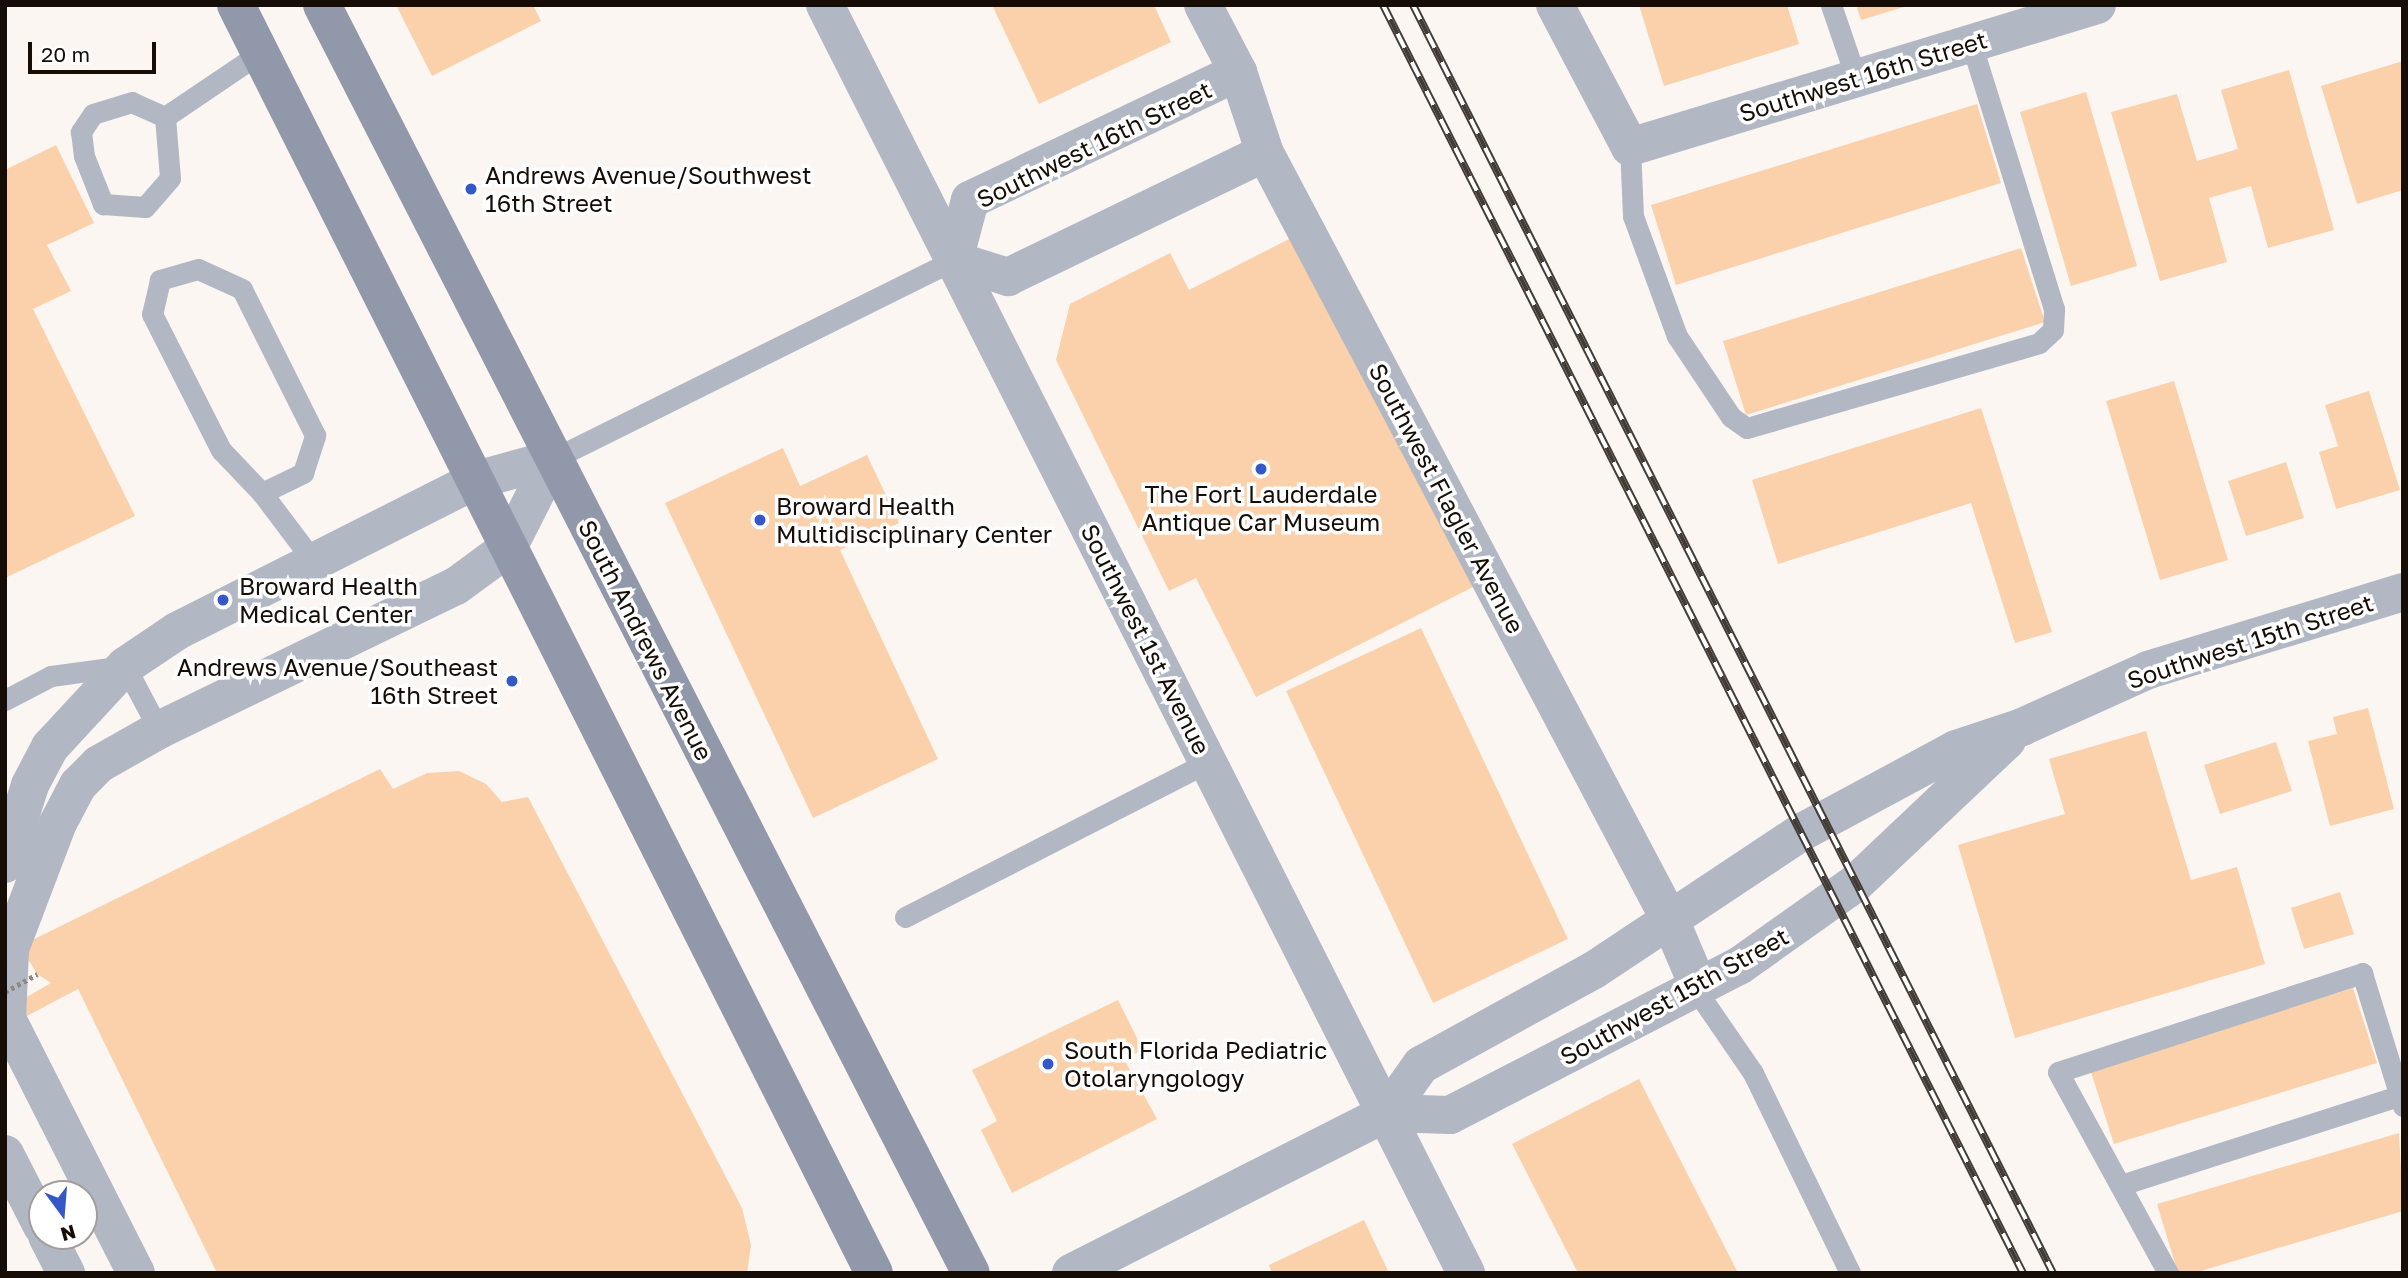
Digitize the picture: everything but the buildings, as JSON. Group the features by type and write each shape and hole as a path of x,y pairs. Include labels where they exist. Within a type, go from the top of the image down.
{"main road":[{"path":"236,5 874,1273"},
{"name":"South Andrews Avenue","path":"322,5 971,1273"}],"street":[{"name":"Southwest 1st Avenue","path":"825,5 1466,1273"},
{"name":"Southwest Flagler Avenue","path":"1203,5 1238,72 1265,153 1671,922 1698,989"},
{"path":"1555,5 1630,147"},
{"name":"Southwest 16th Street","path":"1630,147 2097,5"},
{"name":"Southwest 16th Street","path":"954,260 971,200 1238,72"},
{"path":"954,260 1008,277 1265,153"},
{"path":"5,864 30,785 50,747 125,666 177,631 475,480 553,460"},
{"path":"136,1273 6,1005 10,949 73,795 99,764 159,730 456,586 508,548 553,460"},
{"name":"Southwest 15th Street","path":"1071,1273 1387,1113 1421,1065 1671,922 1802,832 1955,749 2022,727 2148,670 2403,592"},
{"name":"Southwest 15th Street","path":"1387,1113 1450,1115 1698,989 1795,930 1834,901 2022,727"},
{"path":"5,1154 28,1199"},
{"path":"54,1250 66,1273"}],"lane":[{"path":"1831,5 1856,79"},
{"path":"1630,147 1633,216 1677,336 1731,416 1747,428 2039,343 2053,330 2054,309 1971,43"},
{"path":"165,117 260,53"},
{"path":"132,102 165,117 170,178 145,207 103,204 84,156 81,132 93,114 132,102"},
{"path":"553,460 954,260"},
{"path":"262,493 303,473 315,435 242,289 198,269 160,280 152,314 221,450 262,493 314,562"},
{"path":"5,700 51,676 125,666 159,730"},
{"path":"905,917 1209,762"},
{"path":"2121,1185 2401,1101 2362,973 2058,1072 2168,1273"},
{"path":"1698,989 1753,1073 1850,1273"}],"path":[{"path":"6,1005 37,974"}],"railway":[{"path":"1383,5 2023,1273"},
{"path":"1413,5 2053,1273"}],"place":[{"name":"Andrews Avenue/Southwest 16th Street","path":"471,189"},
{"name":"The Fort Lauderdale Antique Car Museum","path":"1261,469"},
{"name":"Broward Health Multidisciplinary Center","path":"760,520"},
{"name":"Broward Health Medical Center","path":"223,600"},
{"name":"Andrews Avenue/Southeast 16th Street","path":"512,681"},
{"name":"South Florida Pediatric Otolaryngology","path":"1048,1064"}]}
